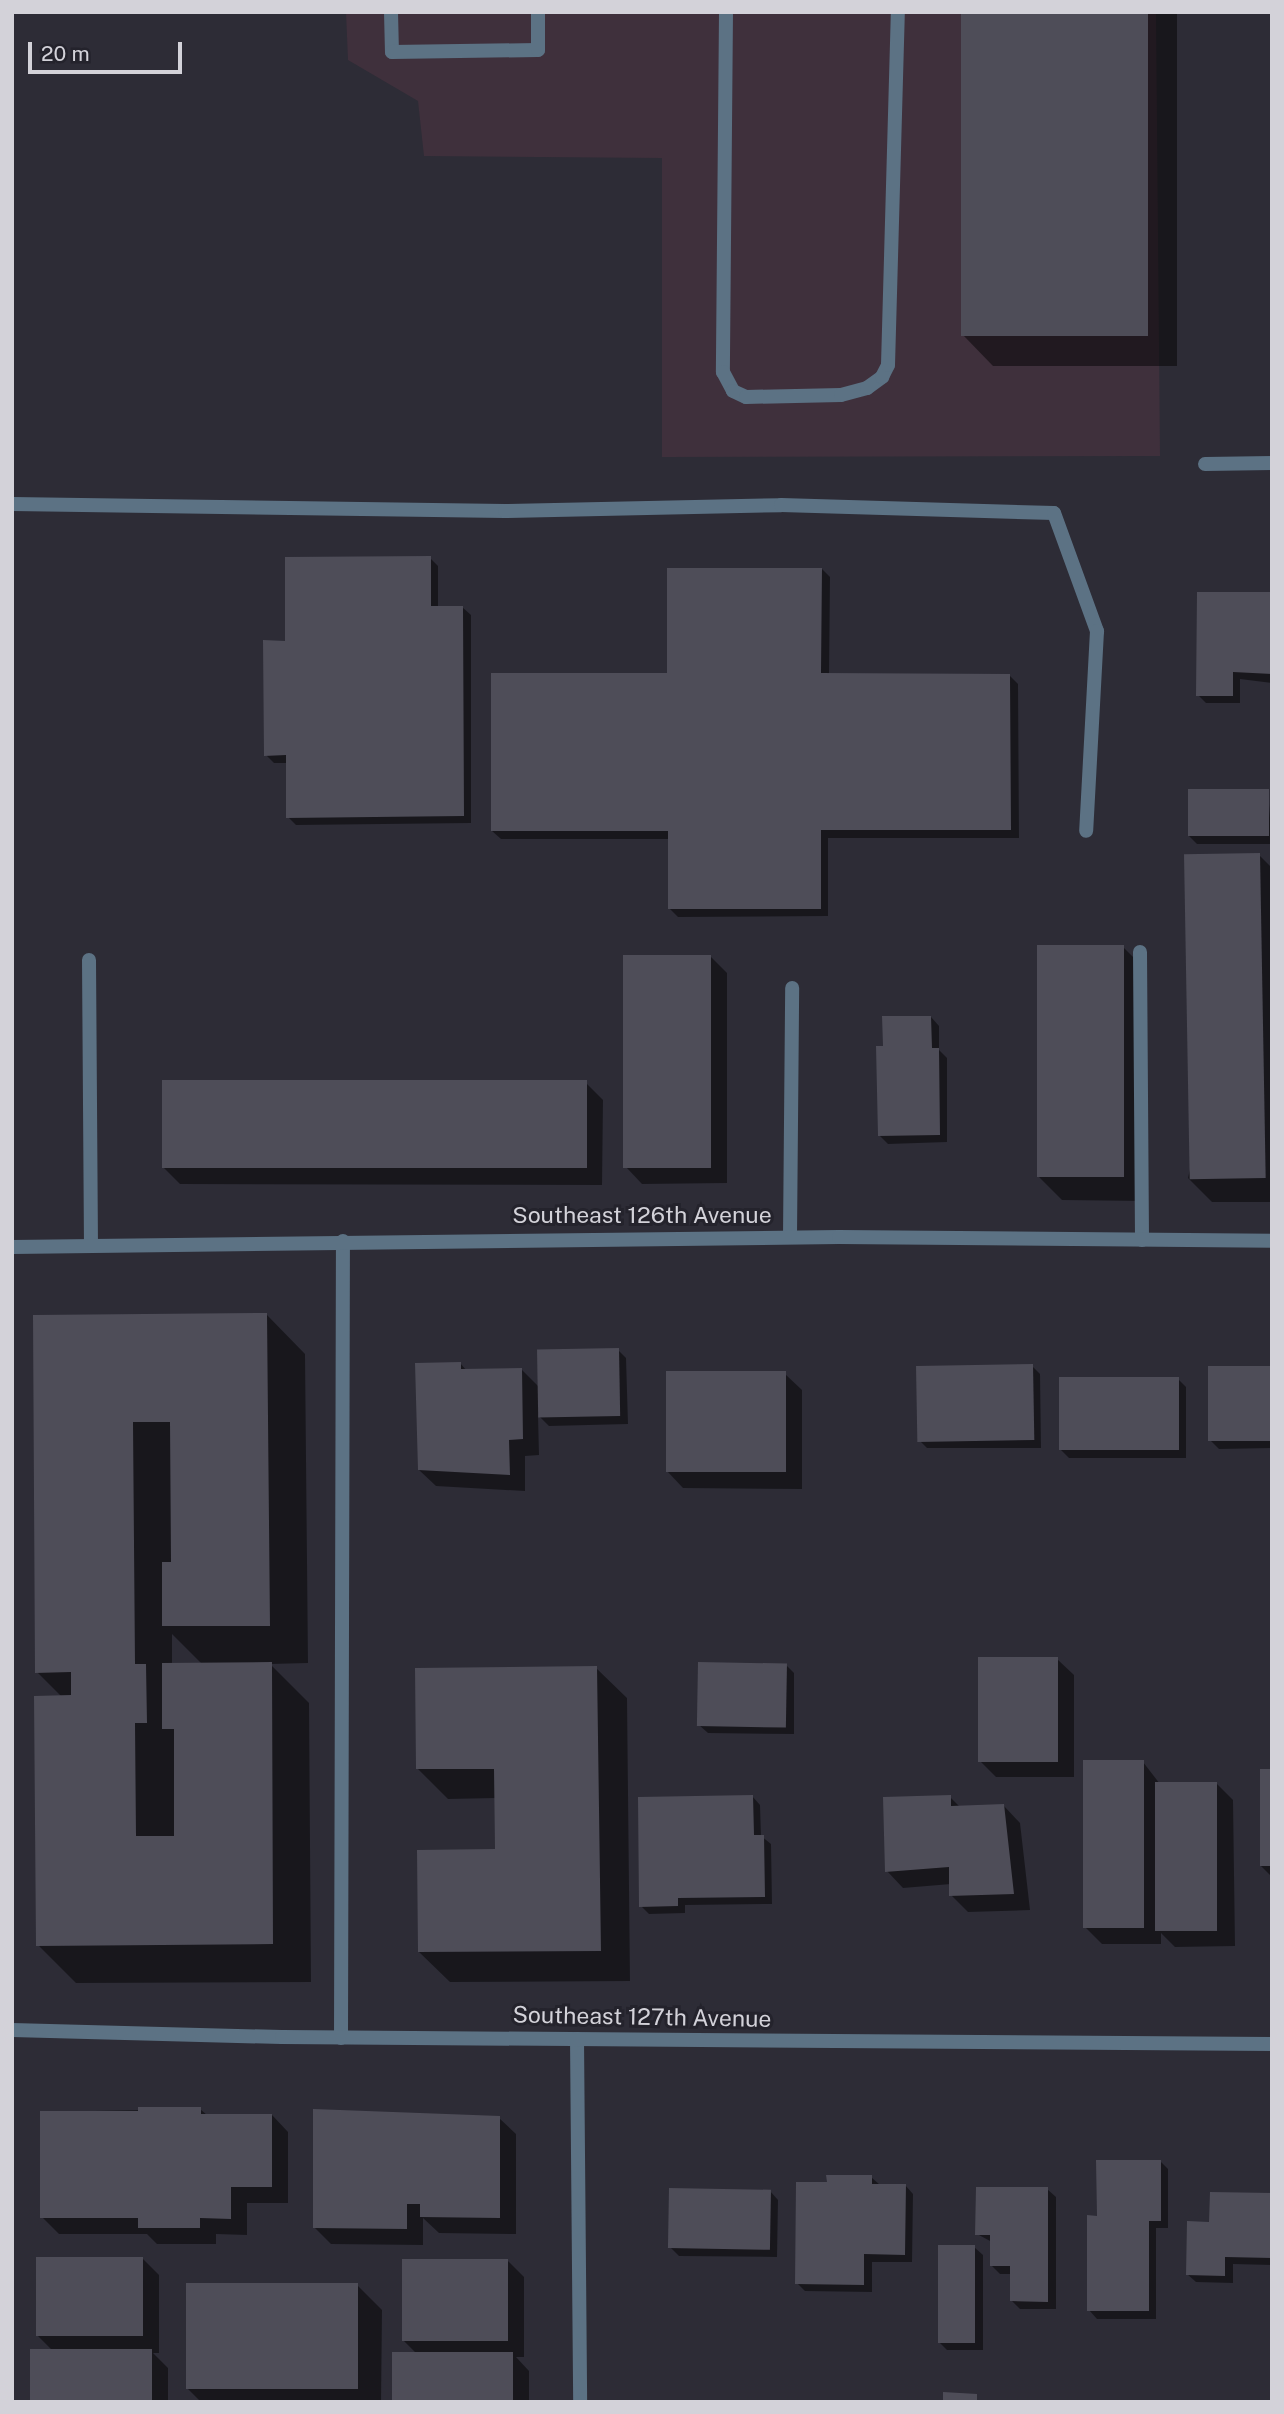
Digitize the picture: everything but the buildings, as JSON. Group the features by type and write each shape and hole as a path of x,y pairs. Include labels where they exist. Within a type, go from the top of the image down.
{"street":[{"path":"391,12 392,52 538,50 538,12"},
{"path":"726,12 723,372 733,391 746,397 841,395 867,388 882,377 888,365 898,12"},
{"path":"1205,464 1272,463"},
{"path":"12,503 505,511 781,505 1054,513 1097,631 1086,831"},
{"path":"1140,952 1142,1240"},
{"path":"89,960 91,1246"},
{"path":"790,1237 792,988"},
{"name":"Southeast 126th Avenue","path":"12,1247 790,1237 1272,1241"},
{"path":"341,2038 343,1241"},
{"name":"Southeast 127th Avenue","path":"12,2030 341,2038 1272,2044"},
{"path":"578,2039 580,2402"}],"shaded area":[{"path":"346,12 1156,12 1160,456 662,457 662,158 424,156 418,101 348,60"}]}
